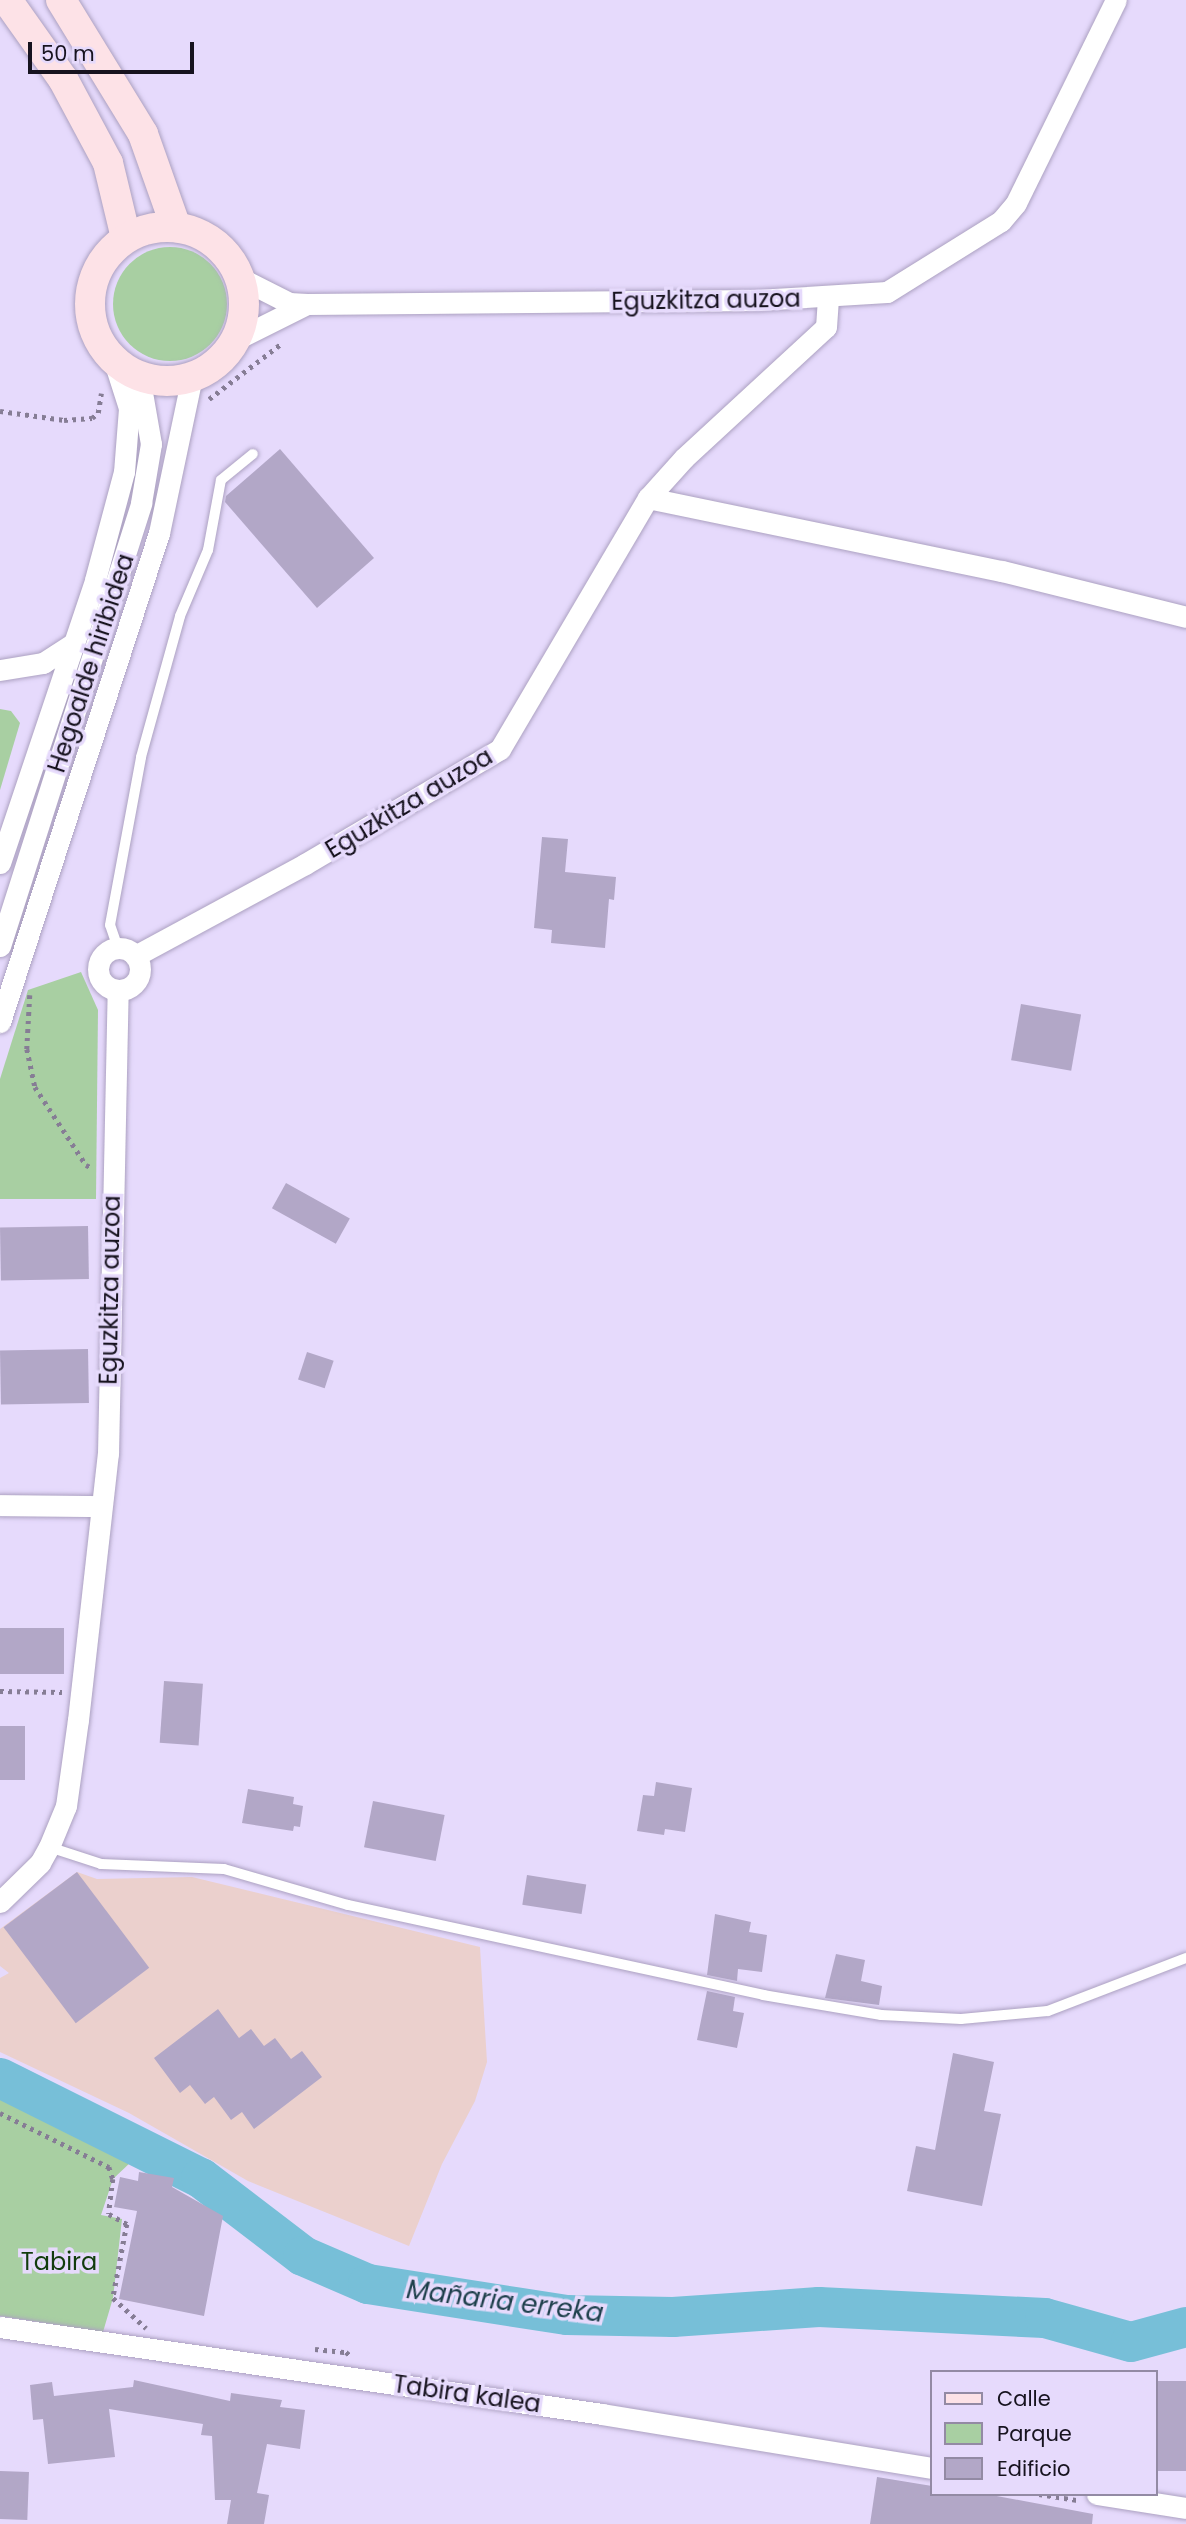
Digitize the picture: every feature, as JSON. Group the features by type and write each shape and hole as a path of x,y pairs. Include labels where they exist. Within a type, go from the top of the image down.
{"main road":[{"path":"7,0 63,79 108,163 126,239"},
{"path":"61,0 143,134 176,227"},
{"path":"176,227 192,230 221,248 240,278 243,309 236,340 210,368 192,377 157,380 139,376 113,358 95,329 91,295 102,263 126,239 142,231 176,227"}],"street":[{"path":"828,298 872,296 887,292 1001,221 1016,203 1116,0"},
{"path":"240,278 289,303 307,304"},
{"name":"Eguzkitza auzoa","path":"0,1902 40,1863 66,1806 108,1454 118,990 105,985 98,966 105,954 127,952 305,864 500,749 648,498 826,327 828,298 307,304"},
{"path":"236,340 307,304"},
{"path":"0,863 72,644 124,472 129,408 113,358"},
{"name":"Hegoalde hiribidea","path":"0,946 141,503 151,444 139,376"},
{"path":"0,1022 159,533 192,377"},
{"path":"648,498 1002,571 1186,617"},
{"path":"10,670 43,663 72,644"},
{"path":"10,670 42,686 51,707"},
{"path":"118,990 131,987 139,976 127,952"},
{"path":"0,1505 101,1506"},
{"name":"Tabira kalea","path":"0,2327 349,2377 930,2468"},
{"path":"1110,2496 1186,2508"}],"lane":[{"path":"127,952 110,925 141,757 180,616 208,550 221,481 253,454"},
{"path":"49,1847 101,1864 224,1869 348,1905 763,1995 881,2015 961,2019 1048,2011 1186,1958"}],"path":[{"path":"201,406 290,338"},
{"path":"0,411 18,413"},
{"path":"30,993 33,1006 27,1049 35,1087 86,1165 101,1171 101,1185 112,1184"},
{"path":"0,1691 67,1692"},
{"path":"0,2113 109,2167 113,2179 109,2214 127,2224 113,2298 151,2334"},
{"path":"301,2347 351,2353 349,2377"}],"shaded area":[{"path":"77,1872 97,1879 192,1877 480,1947 487,2062 475,2101 442,2164 409,2246 248,2181 129,2113 0,2052 0,1978 9,1973 0,1966 0,1929"}],"green space":[{"path":"170,247 192,251 210,264 223,282 227,304 223,326 210,344 192,357 170,361 148,357 130,344 117,326 113,304 117,282 130,264 148,251"},
{"path":"0,709 11,711 20,723 0,790"},
{"path":"81,972 98,1010 96,1199 0,1199 0,1079 28,990"},
{"name":"Tabira","path":"0,2084 133,2160 113,2179 101,2215 122,2219 113,2298 103,2332 0,2316"}],"building":[{"path":"280,449 374,558 317,608 225,502 226,496"},
{"path":"542,837 568,839 565,872 616,877 614,900 609,899 605,948 551,943 552,930 534,928"},
{"path":"1021,1004 1081,1015 1071,1071 1011,1060"},
{"path":"286,1183 350,1218 336,1244 272,1208"},
{"path":"88,1226 89,1279 1,1281 0,1228"},
{"path":"88,1349 89,1403 1,1405 0,1351"},
{"path":"307,1352 334,1361 325,1388 298,1380"},
{"path":"0,1628 64,1628 64,1674 0,1674"},
{"path":"164,1681 203,1684 199,1746 160,1743"},
{"path":"0,1726 25,1726 25,1780 0,1780"},
{"path":"656,1782 692,1788 685,1832 665,1829 664,1835 637,1831 643,1795 654,1796"},
{"path":"248,1789 294,1797 293,1804 303,1806 300,1827 294,1826 293,1831 242,1823"},
{"path":"373,1801 445,1815 436,1861 364,1847"},
{"path":"77,1872 149,1968 76,2023 4,1927"},
{"path":"527,1875 586,1884 582,1914 522,1905"},
{"path":"715,1914 751,1922 749,1932 767,1935 762,1972 738,1969 737,1981 707,1975"},
{"path":"836,1954 865,1960 861,1981 882,1986 879,2005 825,1998"},
{"path":"707,1991 735,1997 733,2011 744,2013 737,2048 697,2040"},
{"path":"218,2009 239,2038 251,2029 264,2046 275,2038 291,2059 302,2051 322,2077 254,2129 242,2112 231,2120 214,2097 205,2104 190,2085 180,2093 154,2058"},
{"path":"953,2053 994,2062 984,2111 1001,2114 982,2206 907,2191 916,2146 935,2150"},
{"path":"139,2172 174,2178 172,2187 223,2216 204,2316 119,2299 137,2211 114,2207 120,2177 138,2181"},
{"path":"134,2380 230,2401 231,2393 282,2400 280,2407 305,2410 300,2449 267,2444 257,2493 269,2495 264,2524 227,2524 231,2500 215,2500 212,2436 201,2435 203,2424 109,2409 115,2457 48,2464 43,2419 33,2420 30,2385 52,2382 54,2396 133,2387"},
{"path":"1158,2381 1186,2381 1186,2471 1158,2471"},
{"path":"0,2471 29,2472 27,2520 0,2519"},
{"path":"877,2477 930,2486 930,2496 997,2496 1093,2514 1092,2524 870,2524"}],"waterway":[{"name":"Mañaria erreka","path":"0,2078 201,2178 303,2256 368,2284 567,2315 673,2317 819,2307 1045,2318 1131,2342 1186,2327"}]}
